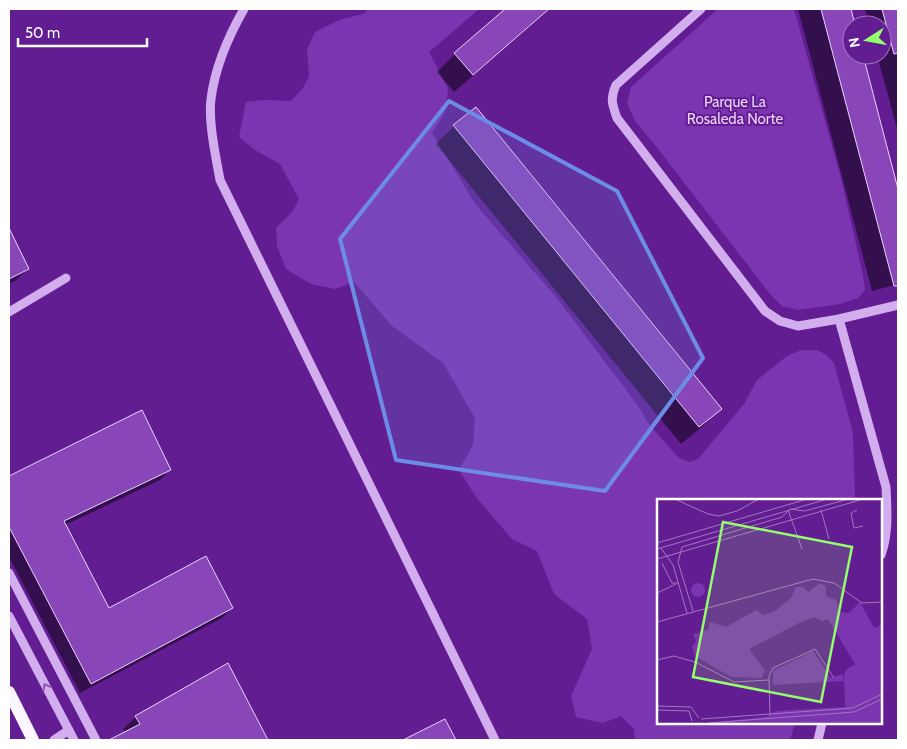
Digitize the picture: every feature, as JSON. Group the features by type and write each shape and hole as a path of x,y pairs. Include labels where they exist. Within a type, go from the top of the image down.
{"main road":[{"path":"9,692 33,740"}],"street":[{"path":"244,9 233,28 219,62 210,101 213,141 220,180 495,740"},
{"path":"701,9 616,85 611,96 617,118 765,311 780,321 798,326 898,306"},
{"path":"9,312 66,278"},
{"path":"839,319 886,487 886,540 882,552"},
{"path":"9,573 96,740"},
{"path":"9,616 74,740"},
{"path":"818,740 822,724"},
{"path":"54,740 69,730"}],"highlighted area":[{"path":"449,101 617,191 703,358 605,491 396,460 340,239"}],"green space":[{"path":"368,9 479,9 429,52 448,88 446,110 432,133 476,205 556,297 636,403 649,424 678,457 689,462 698,459 744,404 757,380 787,356 801,350 817,350 834,363 853,433 855,499 657,499 657,724 795,724 790,740 635,740 634,729 621,716 603,723 576,717 571,696 592,649 587,619 554,594 537,551 512,539 476,497 459,470 473,445 475,418 443,363 392,326 354,282 335,289 311,284 286,269 277,246 276,228 293,211 299,199 280,164 255,150 239,137 246,102 264,100 291,101 303,88 309,76 307,49 315,32 339,20 363,14"},
{"name":"Parque La Rosaleda Norte","path":"718,9 794,9 841,178 863,275 865,290 858,298 840,304 797,310 782,306 770,294 635,121 627,103 631,87"}],"building":[{"path":"505,9 549,9 473,75 454,53"},
{"path":"821,9 851,9 852,15 842,15 842,65 866,65 898,189 898,286 894,286"},
{"path":"882,9 898,9 898,53 894,54 892,46 892,15 884,15"},
{"path":"476,107 722,409 699,427 453,125"},
{"path":"9,228 29,269 9,279"},
{"path":"142,410 171,470 64,521 109,608 206,556 233,608 91,684 9,527 9,476"},
{"path":"228,663 268,740 109,740 140,724 135,716"},
{"path":"445,719 456,740 403,740"}]}
